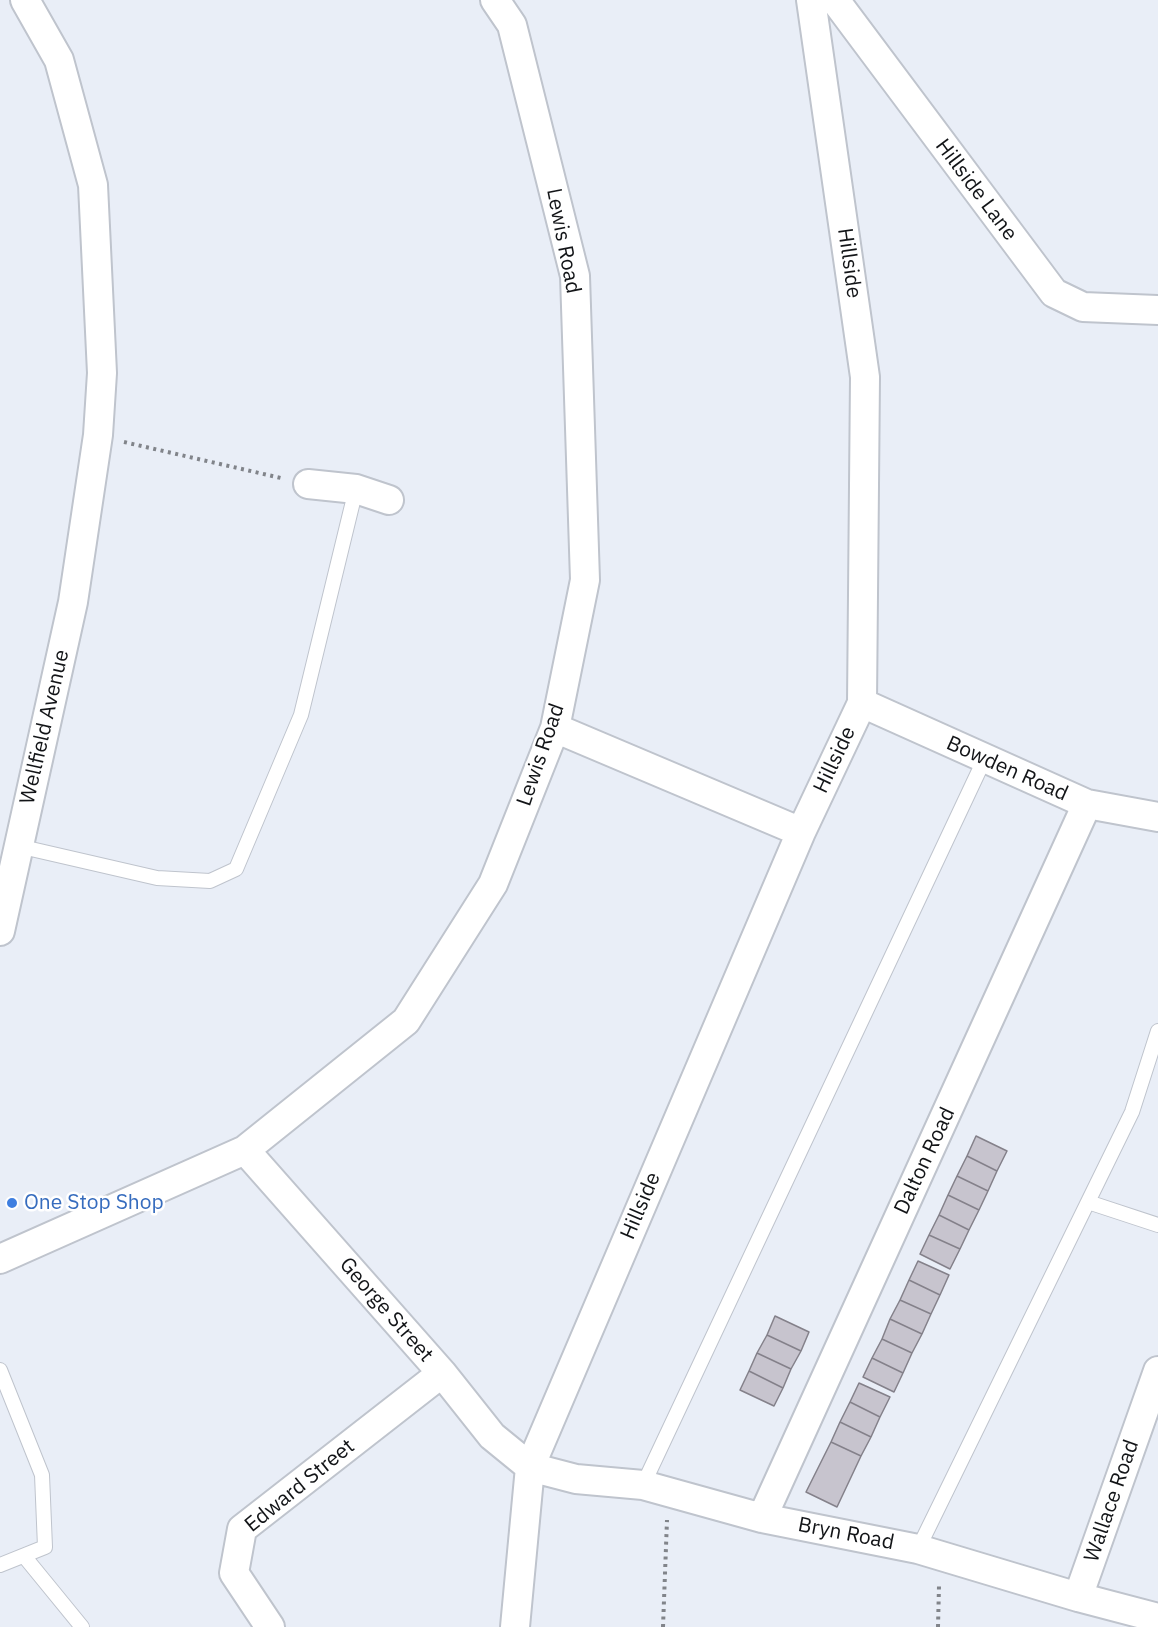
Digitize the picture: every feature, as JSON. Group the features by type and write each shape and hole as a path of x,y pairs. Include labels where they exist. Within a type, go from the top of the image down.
{"street":[{"name":"Wellfield Avenue","path":"0,931 9,844 73,602 98,435 102,373 93,185 59,60 25,0"},
{"name":"Lewis Road","path":"0,1259 244,1150 406,1021 493,884 555,728 585,580 575,276 512,25 495,0"},
{"name":"Hillside","path":"515,1627 530,1467 801,832 862,703 866,377 811,0"},
{"name":"Hillside Lane","path":"835,0 1054,293 1083,307 1158,310"},
{"path":"308,484 356,489 389,500"},
{"name":"Bowden Road","path":"862,703 1087,804 1158,817"},
{"path":"555,728 801,832"},
{"name":"Dalton Road","path":"762,1518 1087,804"},
{"name":"George Street","path":"244,1150 442,1373 492,1436 530,1467"},
{"name":"Wallace Road","path":"1078,1597 1158,1371"},
{"name":"Edward Street","path":"270,1627 234,1573 242,1529 442,1373"},
{"name":"Bryn Road","path":"530,1467 576,1479 656,1489 762,1518 929,1552 1078,1597 1158,1618"}],"lane":[{"path":"9,844 157,878 210,881 236,869 301,714 356,489"},
{"path":"656,1489 985,758"},
{"path":"929,1552 1088,1202 1132,1112 1158,1031"},
{"path":"1088,1202 1158,1225"},
{"path":"0,1370 42,1475 45,1547 0,1564"},
{"path":"24,1556 82,1627"}],"path":[{"path":"140,445 308,484"},
{"path":"656,1489 663,1627"},
{"path":"929,1552 938,1627"}],"building":[{"path":"976,1136 1007,1151 997,1171 967,1156"},
{"path":"967,1156 997,1171 988,1191 957,1176"},
{"path":"957,1176 988,1191 979,1210 948,1195"},
{"path":"948,1195 979,1210 969,1230 939,1215"},
{"path":"939,1215 969,1230 960,1249 929,1235"},
{"path":"929,1235 960,1249 950,1269 920,1254"},
{"path":"918,1261 949,1275 940,1295 909,1280"},
{"path":"909,1280 940,1295 931,1314 900,1300"},
{"path":"900,1300 931,1314 922,1334 890,1319"},
{"path":"775,1316 809,1332 801,1351 767,1335"},
{"path":"890,1319 922,1334 912,1353 882,1339"},
{"path":"767,1335 801,1351 791,1369 757,1353"},
{"path":"882,1339 912,1353 903,1373 872,1358"},
{"path":"757,1353 791,1369 783,1388 749,1371"},
{"path":"872,1358 903,1373 894,1392 863,1377"},
{"path":"749,1371 783,1388 774,1406 740,1390"},
{"path":"859,1383 890,1397 880,1417 850,1402"},
{"path":"850,1402 880,1417 871,1437 840,1422"},
{"path":"840,1422 871,1437 861,1456 831,1442"},
{"path":"831,1442 861,1456 837,1507 806,1492"}],"place":[{"name":"One Stop Shop","path":"12,1203"}]}
